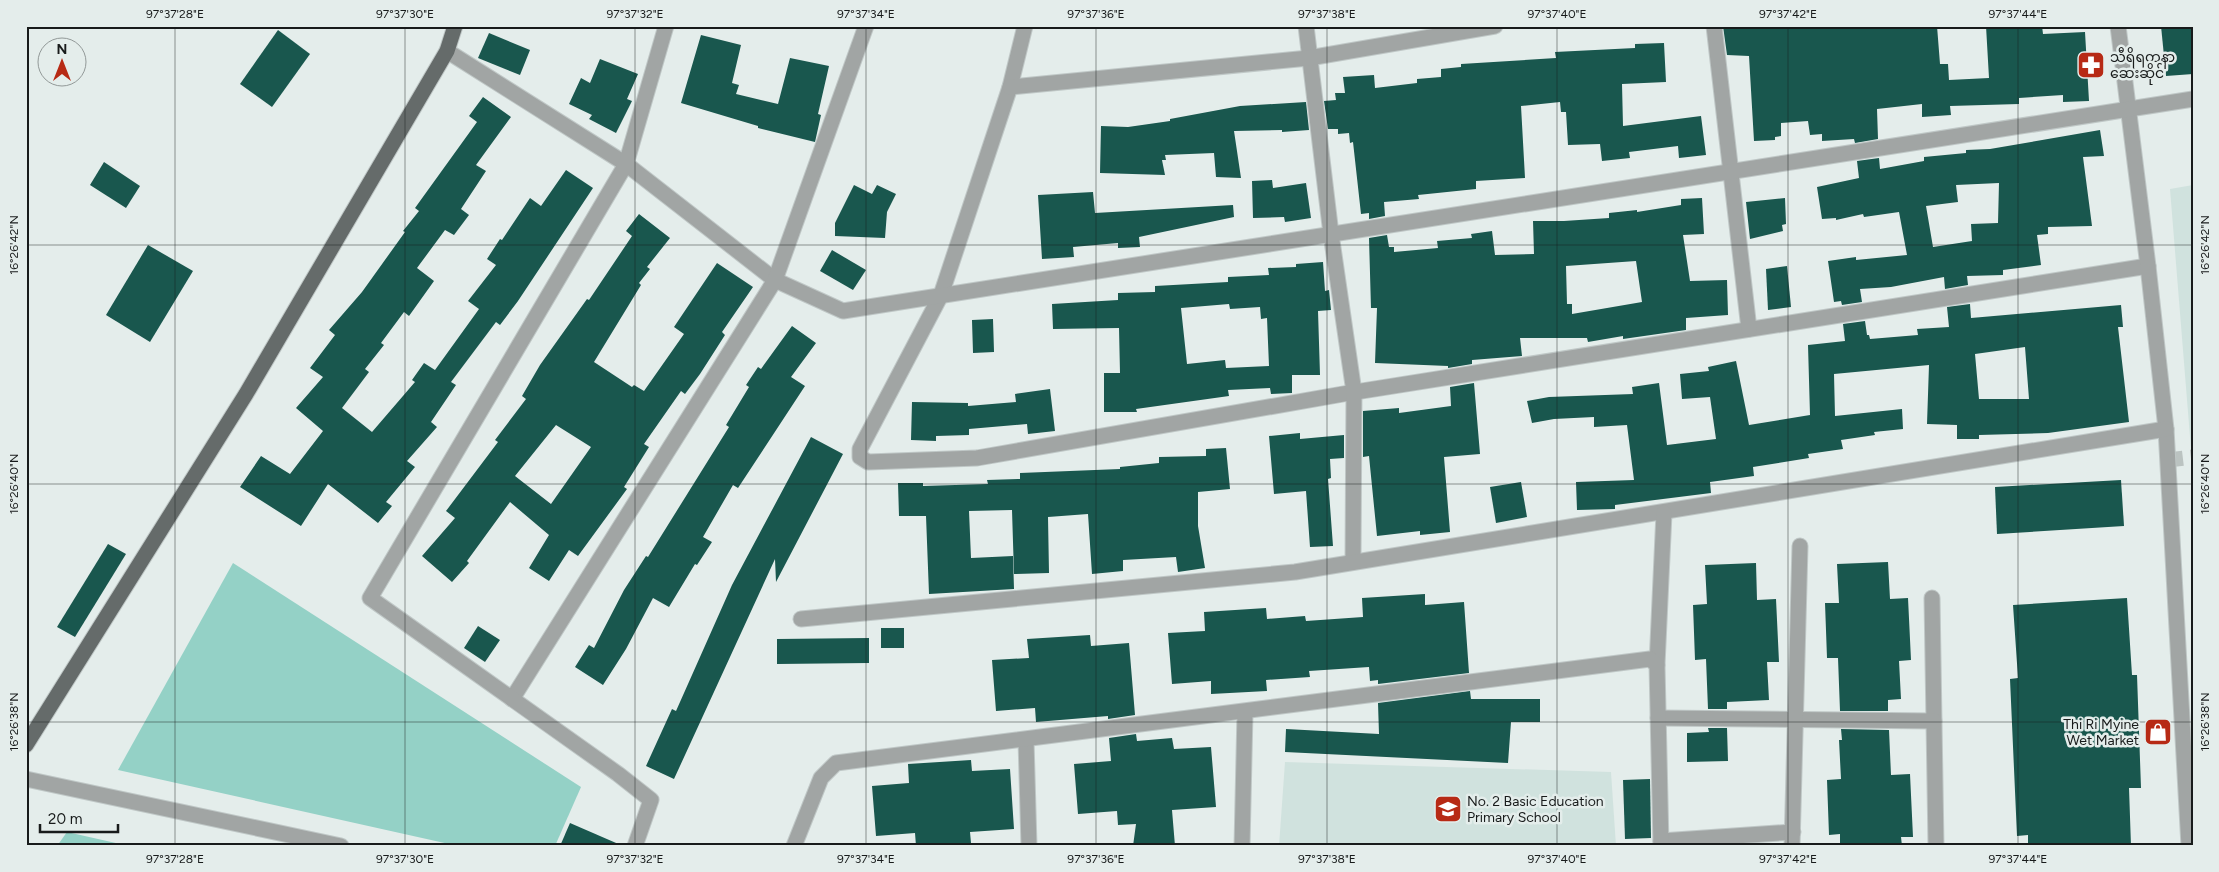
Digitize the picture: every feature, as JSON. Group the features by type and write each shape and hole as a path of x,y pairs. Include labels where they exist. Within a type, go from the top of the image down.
{"main road":[{"path":"26,745 246,394 447,50 455,26"}],"street":[{"path":"635,846 651,800 370,598 626,164 666,26"},
{"path":"512,699 775,280 866,26"},
{"path":"1025,26 1010,87 941,295 860,448 860,457 868,462 978,458 1354,392 2148,266"},
{"path":"1306,26 1331,234 1354,392 1353,562"},
{"path":"1010,87 1309,58 1495,26"},
{"path":"1714,26 1749,330"},
{"path":"2118,26 2166,429 2190,846"},
{"path":"447,50 626,164 775,280 844,311 1731,170 2193,99"},
{"path":"801,619 1295,572 1664,513 2166,429"},
{"path":"1664,513 1657,665 1661,844 1792,839 1800,546"},
{"path":"1932,598 1936,846"},
{"path":"794,846 821,778 836,763 1650,659 1657,665"},
{"path":"1242,846 1245,712"},
{"path":"1658,718 1934,721"},
{"path":"1026,740 1029,846"},
{"path":"26,779 341,846"}],"shaded area":[{"path":"2193,185 2193,474 2170,189"},
{"path":"233,563 581,787 555,846 458,846 118,770"},
{"name":"No. 2 Basic Education Primary School","path":"1285,762 1611,772 1616,846 1279,846"},
{"path":"67,832 129,846 57,846"}],"building":[{"path":"1723,26 1937,26 1940,64 1948,64 1949,80 1989,78 1986,26 2042,26 2043,34 2085,32 2089,101 2063,102 2063,95 2019,98 2019,104 1950,106 1951,115 1922,117 1922,104 1877,109 1878,139 1855,143 1854,139 1822,141 1822,134 1810,135 1808,121 1781,123 1781,136 1775,137 1775,140 1754,141 1749,56 1727,55"},
{"path":"2161,26 2193,26 2193,74 2166,76"},
{"path":"278,30 310,54 272,107 240,84"},
{"path":"489,33 530,50 520,75 478,58"},
{"path":"701,35 741,45 732,83 739,85 736,94 778,104 790,58 829,66 818,114 821,115 815,142 758,128 758,126 681,103"},
{"path":"1664,43 1666,82 1622,84 1623,126 1701,116 1706,155 1679,158 1678,146 1629,152 1630,158 1602,161 1600,144 1568,145 1566,112 1561,112 1560,102 1521,106 1525,178 1476,181 1476,189 1418,195 1419,199 1384,202 1385,216 1369,219 1369,213 1361,214 1353,142 1350,143 1349,133 1338,134 1338,129 1328,129 1324,101 1336,100 1335,93 1345,93 1343,77 1374,75 1375,88 1417,83 1417,79 1441,77 1441,69 1461,67 1461,64 1556,58 1555,52 1635,48 1635,44"},
{"path":"600,59 638,74 627,99 632,101 616,133 589,119 592,115 569,104 581,78 590,83"},
{"path":"483,97 511,117 476,165 486,171 461,209 469,215 454,235 445,230 417,268 434,281 409,316 404,312 381,343 384,345 365,369 369,372 342,408 372,432 415,382 412,380 424,363 435,370 479,309 468,301 496,265 487,259 530,198 541,206 566,170 593,188 518,301 500,325 496,322 451,382 456,385 431,422 437,427 407,461 415,467 386,502 392,506 378,523 328,484 301,526 240,487 261,456 290,474 323,431 296,408 323,377 310,368 335,335 329,330 362,292 405,232 403,231 419,211 415,208 477,122 469,116"},
{"path":"1306,102 1309,130 1282,132 1282,130 1234,131 1241,178 1216,177 1214,153 1165,155 1166,160 1162,160 1165,175 1100,173 1101,126 1128,127 1170,121 1170,119 1240,106"},
{"path":"2100,130 2104,156 2083,157 2092,226 2048,227 2048,234 2037,235 2041,265 2003,270 2003,275 1967,276 1968,285 1945,289 1944,277 1891,287 1860,289 1862,302 1842,305 1841,301 1834,302 1828,261 1856,257 1856,260 1907,255 1899,212 1864,217 1863,214 1836,220 1836,218 1822,219 1817,187 1859,178 1857,161 1879,158 1880,169 1924,161 1924,157 1966,153 1966,150 1990,149","holes":["1999,183 1998,223 1971,224 1972,241 1933,247 1926,206 1958,202 1956,185"]},
{"path":"104,162 140,186 126,208 90,185"},
{"path":"1272,180 1273,188 1306,183 1311,218 1285,222 1284,217 1253,218 1252,181"},
{"path":"854,185 872,194 877,185 896,194 887,212 885,238 835,236 835,223"},
{"path":"1093,192 1095,213 1233,205 1234,217 1139,237 1140,247 1118,248 1118,243 1073,247 1074,257 1042,259 1038,195"},
{"path":"1702,198 1704,234 1683,235 1690,281 1727,280 1728,315 1686,318 1686,330 1623,339 1623,336 1588,342 1587,338 1520,338 1522,356 1472,360 1472,364 1448,368 1448,366 1375,363 1377,308 1371,308 1369,238 1387,235 1389,247 1394,247 1394,252 1438,248 1437,241 1472,238 1471,234 1492,231 1495,255 1534,254 1533,221 1609,218 1609,213 1637,210 1637,212 1681,205 1681,199","holes":["1636,261 1642,302 1572,314 1572,304 1567,304 1566,266"]},
{"path":"1785,198 1786,224 1782,225 1783,231 1750,239 1746,202"},
{"path":"639,214 670,238 647,267 650,269 639,283 641,285 594,362 632,387 634,385 644,391 684,334 674,327 717,263 753,287 722,332 725,335 700,374 685,394 681,391 644,444 649,447 624,487 627,489 578,556 569,550 549,581 529,568 549,535 510,502 467,561 469,563 452,582 422,556 455,518 446,511 498,442 495,440 526,399 522,396 540,365 587,299 589,300 632,236 626,231","holes":["556,425 591,447 551,504 515,476"]},
{"path":"148,245 193,271 150,342 106,315"},
{"path":"832,250 866,270 853,290 820,271"},
{"path":"1323,262 1325,291 1329,290 1331,310 1318,311 1320,375 1292,375 1292,393 1271,394 1270,388 1228,390 1229,396 1136,409 1137,412 1104,412 1104,373 1120,373 1119,328 1053,329 1052,304 1118,300 1118,293 1155,292 1155,286 1228,282 1228,277 1269,275 1268,268 1296,267 1296,264","holes":["1229,304 1230,309 1260,307 1261,319 1267,318 1269,366 1226,368 1225,360 1187,364 1181,308"]},
{"path":"1787,266 1791,307 1768,310 1766,269"},
{"path":"1970,304 1971,318 2121,305 2123,327 2118,327 2129,422 2048,433 1979,435 1979,439 1957,439 1957,425 1927,424 1929,365 1834,374 1835,416 1902,409 1903,429 1874,432 1875,435 1841,440 1843,449 1808,454 1809,458 1753,467 1754,476 1710,482 1711,493 1615,505 1615,509 1577,510 1576,482 1634,480 1627,425 1594,427 1594,417 1554,419 1532,423 1527,401 1549,397 1633,394 1632,387 1659,383 1667,445 1716,439 1710,397 1682,399 1680,374 1709,371 1708,367 1736,361 1749,425 1810,415 1808,345 1845,341 1843,324 1865,321 1867,335 1869,335 1870,339 1918,335 1917,329 1949,327 1947,307","holes":["2025,347 2029,399 1979,399 1975,354"]},
{"path":"993,319 994,352 973,353 972,320"},
{"path":"792,326 816,343 791,377 805,386 738,488 733,485 703,537 712,542 697,565 695,564 669,607 653,598 626,649 603,685 575,667 589,645 594,648 624,590 646,556 648,557 729,427 726,425 749,387 746,385 758,367 761,369"},
{"path":"1474,383 1480,454 1444,457 1450,532 1420,535 1420,531 1377,536 1369,456 1363,457 1363,411 1399,408 1399,413 1451,406 1450,387"},
{"path":"1050,389 1055,431 1028,434 1027,424 969,429 969,435 936,436 936,441 911,440 912,402 968,403 968,406 1016,402 1015,394"},
{"path":"1300,433 1300,439 1344,435 1344,458 1330,459 1331,478 1328,479 1333,546 1310,547 1306,491 1274,494 1269,436"},
{"path":"811,437 843,454 776,582 775,559 674,779 646,766 672,709 676,711 732,585"},
{"path":"1226,448 1230,489 1198,492 1198,526 1205,568 1178,572 1176,557 1123,560 1123,571 1092,574 1088,514 1048,517 1049,573 1014,574 1012,510 969,511 971,558 1013,556 1014,589 929,594 926,516 899,516 898,483 923,483 923,486 988,484 987,480 1020,479 1020,473 1120,469 1120,467 1159,463 1159,457 1206,456 1206,449"},
{"path":"2121,480 2124,526 1997,534 1995,487"},
{"path":"1521,482 1527,517 1496,523 1490,487"},
{"path":"108,544 126,554 75,637 57,627"},
{"path":"1888,562 1890,599 1908,598 1911,660 1899,661 1901,699 1888,700 1888,711 1840,711 1838,658 1827,658 1825,603 1839,603 1837,564"},
{"path":"1756,563 1757,600 1776,599 1779,662 1767,662 1769,700 1727,702 1727,709 1708,709 1706,659 1695,660 1693,605 1707,604 1705,565"},
{"path":"1425,594 1425,605 1464,602 1469,673 1378,684 1378,680 1370,681 1369,667 1309,671 1310,677 1266,680 1267,691 1211,694 1211,681 1172,684 1168,633 1205,631 1204,612 1266,608 1267,619 1305,616 1306,621 1363,617 1362,598"},
{"path":"2127,598 2132,675 2137,675 2141,788 2129,788 2131,846 2028,846 2028,835 2017,836 2010,679 2018,678 2013,605"},
{"path":"478,626 500,640 485,662 464,648"},
{"path":"881,628 904,628 904,648 881,648"},
{"path":"1090,635 1091,646 1129,643 1135,715 1108,719 1108,716 1036,722 1035,708 996,711 992,660 1029,658 1027,639"},
{"path":"869,638 869,663 777,664 777,639"},
{"path":"1470,691 1471,699 1540,699 1540,722 1511,722 1508,763 1285,752 1286,729 1379,734 1378,703"},
{"path":"1708,728 1727,728 1728,761 1687,762 1687,733 1709,732"},
{"path":"1841,729 1889,730 1891,775 1910,774 1913,837 1901,837 1902,846 1840,846 1840,834 1829,835 1827,780 1841,779 1839,740 1842,740"},
{"path":"1136,734 1137,741 1172,738 1174,749 1211,747 1216,807 1172,810 1175,846 1133,846 1136,824 1118,825 1117,811 1078,814 1074,764 1111,761 1109,738"},
{"path":"971,760 972,771 1010,769 1014,829 970,832 971,843 932,846 916,846 915,833 876,836 872,786 909,783 908,764"},
{"path":"1650,779 1651,838 1625,839 1623,780"},
{"path":"570,823 623,846 560,846"}],"tunnel":[{"path":"2168,460 2193,457"}],"place":[{"name":"သီရိရတနာ ဆေးဆိုင်","path":"2091,65"},
{"name":"Thi Ri Myine Wet Market","path":"2158,732"},
{"name":"No. 2 Basic Education Primary School","path":"1448,809"}]}
